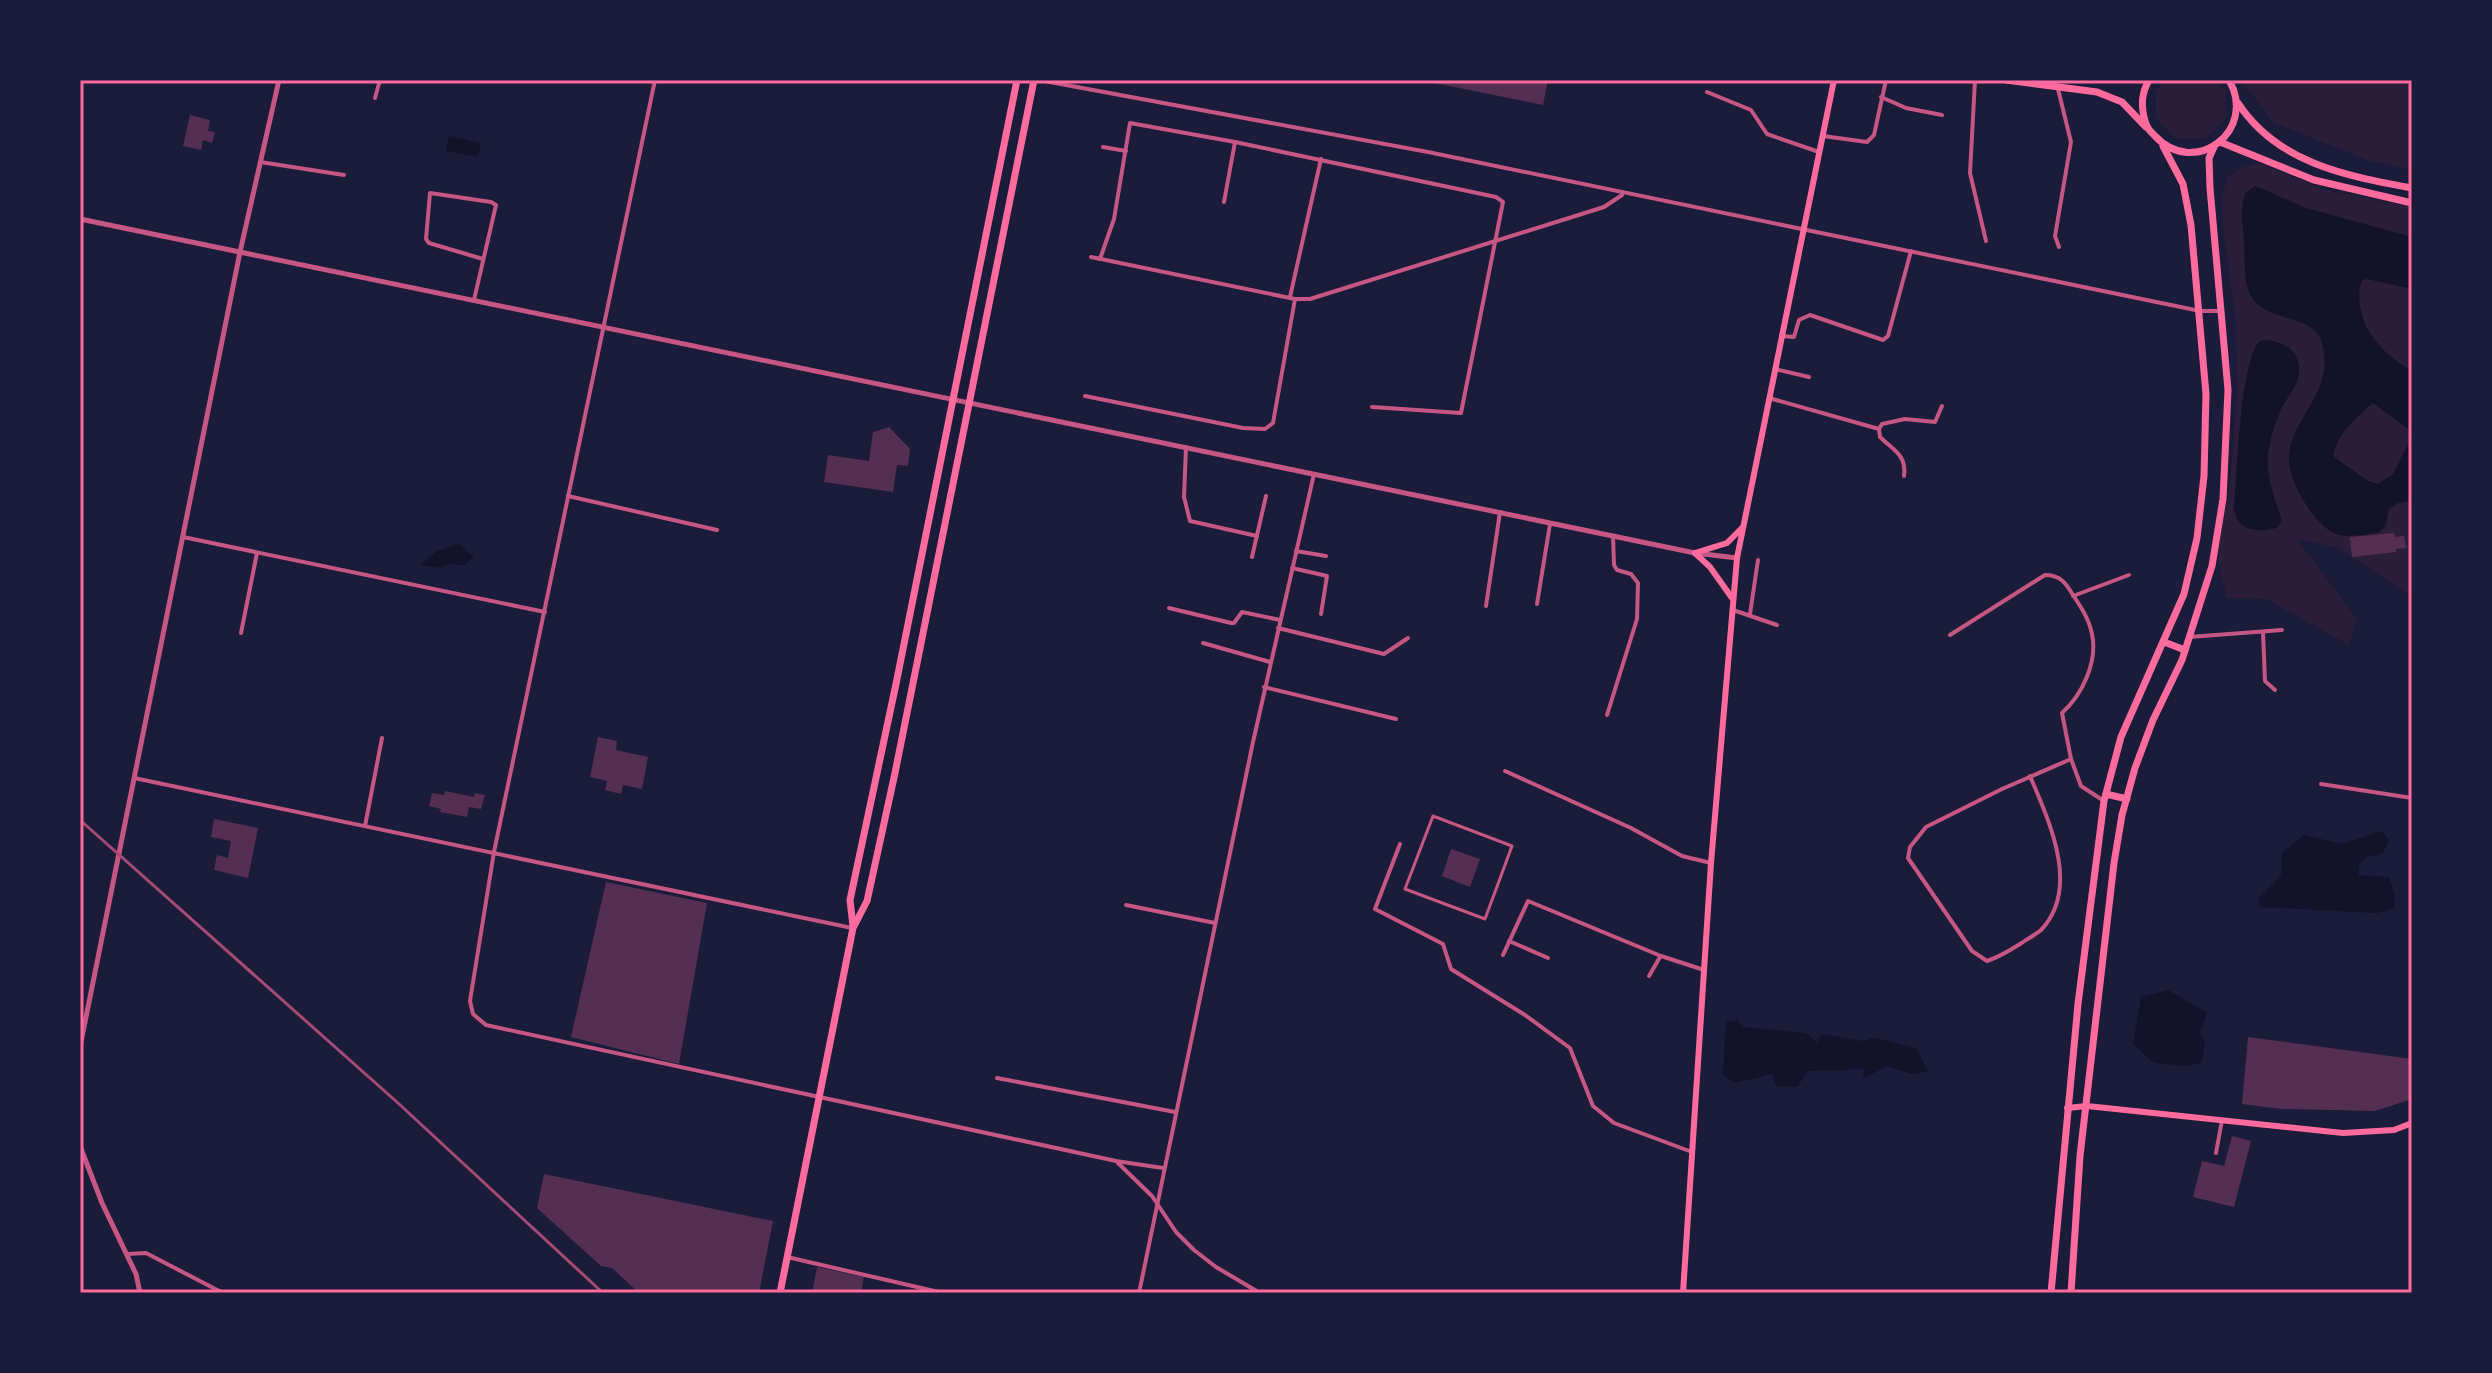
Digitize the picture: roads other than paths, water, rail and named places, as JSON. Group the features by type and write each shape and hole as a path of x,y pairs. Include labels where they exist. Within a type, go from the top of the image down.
{"main road":[{"path":"853,928 850,900 1017,80"},
{"path":"780,1293 853,928 867,901 1036,80"},
{"path":"1683,1293 1732,598 1737,558 1832,80"},
{"path":"2006,80 2097,92 2122,102 2163,146 2183,184 2191,225 2206,394 2204,476 2198,528 2184,594 2121,737 2105,797 2078,1004 2051,1293"},
{"path":"2147,128 2141,105 2149,80"},
{"path":"2229,80 2237,102 2250,122 2269,139 2312,164 2358,178 2412,188"},
{"path":"2071,1293 2080,1156 2114,863 2135,768 2185,650 2212,566 2223,499 2228,390 2219,311 2209,158 2233,124 2237,102"},
{"path":"2163,146 2185,153 2217,145 2314,180 2412,203"},
{"path":"1732,598 1710,567 1695,553 1727,543 1743,527"},
{"path":"2198,528 2218,530"},
{"path":"2164,642 2185,650"},
{"path":"2105,797 2127,799"},
{"path":"2078,1004 2098,1007"},
{"path":"2067,1108 2087,1106 2343,1133 2394,1130 2412,1123"},
{"path":"2056,1230 2075,1232"}],"street":[{"path":"80,1047 240,252 279,80"},
{"path":"375,98 380,80"},
{"path":"655,80 494,852 470,1001 473,1014 486,1025 1116,1161 1163,1168"},
{"path":"1036,80 1428,152 2200,311 2219,311"},
{"path":"1823,136 1867,142 1874,135 1886,80"},
{"path":"1975,80 1970,173 1986,241"},
{"path":"2057,86 2071,142 2055,236 2059,247"},
{"path":"1707,92 1751,110 1767,134 1819,152"},
{"path":"1881,97 1906,108 1942,115"},
{"path":"1100,259 1114,219 1130,123 1321,159 1500,199 1503,202 1496,241 1461,413 1372,407"},
{"path":"1224,202 1235,142"},
{"path":"1103,147 1126,151"},
{"path":"1085,396 1243,428 1265,429 1273,423 1293,298 1321,159"},
{"path":"260,162 344,175"},
{"path":"474,300 496,205 430,193 426,239 429,243 483,259"},
{"path":"1091,257 1310,299 1604,207 1623,194"},
{"path":"80,219 1695,553 1737,558"},
{"path":"1782,336 1794,337 1799,320 1810,315 1883,340 1888,336 1911,251"},
{"path":"1775,369 1809,377"},
{"path":"1769,398 1879,429"},
{"path":"1904,476 1904,460 1880,437 1879,429 1882,424 1905,419 1935,422 1942,406"},
{"path":"1186,447 1184,497 1190,521 1257,536"},
{"path":"1139,1293 1264,687 1314,474"},
{"path":"568,496 717,530"},
{"path":"1252,557 1266,496"},
{"path":"1486,606 1500,512"},
{"path":"1537,604 1550,523"},
{"path":"1607,715 1637,619 1638,583 1631,574 1617,570 1614,565 1613,536"},
{"path":"183,537 546,612"},
{"path":"1296,551 1326,556"},
{"path":"241,633 257,553"},
{"path":"1750,614 1758,560"},
{"path":"1292,568 1327,576 1321,614"},
{"path":"1950,635 2045,575 2065,581 2087,619 2093,637 2093,655 2081,692 2062,713 2071,759 2081,786 2105,797"},
{"path":"2073,596 2129,575"},
{"path":"1169,608 1231,623 1242,612 1280,620"},
{"path":"1731,609 1777,625"},
{"path":"1278,628 1381,653 1387,653 1408,638"},
{"path":"2189,637 2282,630"},
{"path":"2263,632 2265,681 2275,690"},
{"path":"1203,643 1270,662"},
{"path":"1264,687 1396,719"},
{"path":"365,826 382,738"},
{"path":"2030,776 2045,810 2059,862 2059,896 2040,931 2000,957 1987,961 1972,951 1908,858 1910,847 1926,827 2030,776 2071,759"},
{"path":"1505,771 1631,828 1682,856 1711,863"},
{"path":"134,778 853,928"},
{"path":"2321,784 2412,798"},
{"path":"1433,816 1512,846 1485,919 1405,889 1433,816"},
{"path":"1400,844 1375,909 1443,944 1451,969 1525,1015 1570,1048 1593,1106 1602,1115 1614,1123 1692,1152"},
{"path":"1503,955 1526,904 1533,901 1661,956 1704,970"},
{"path":"1126,905 1215,923"},
{"path":"1509,941 1548,958"},
{"path":"1649,976 1661,956"},
{"path":"997,1078 1175,1112"},
{"path":"2216,1153 2222,1120"},
{"path":"80,1146 102,1203 136,1274 140,1293"},
{"path":"1116,1161 1156,1201 1176,1232 1194,1250 1260,1293"},
{"path":"127,1254 146,1253 223,1293"},
{"path":"787,1257 943,1293"}],"railway":[{"path":"80,820 398,1103 603,1293"}]}
